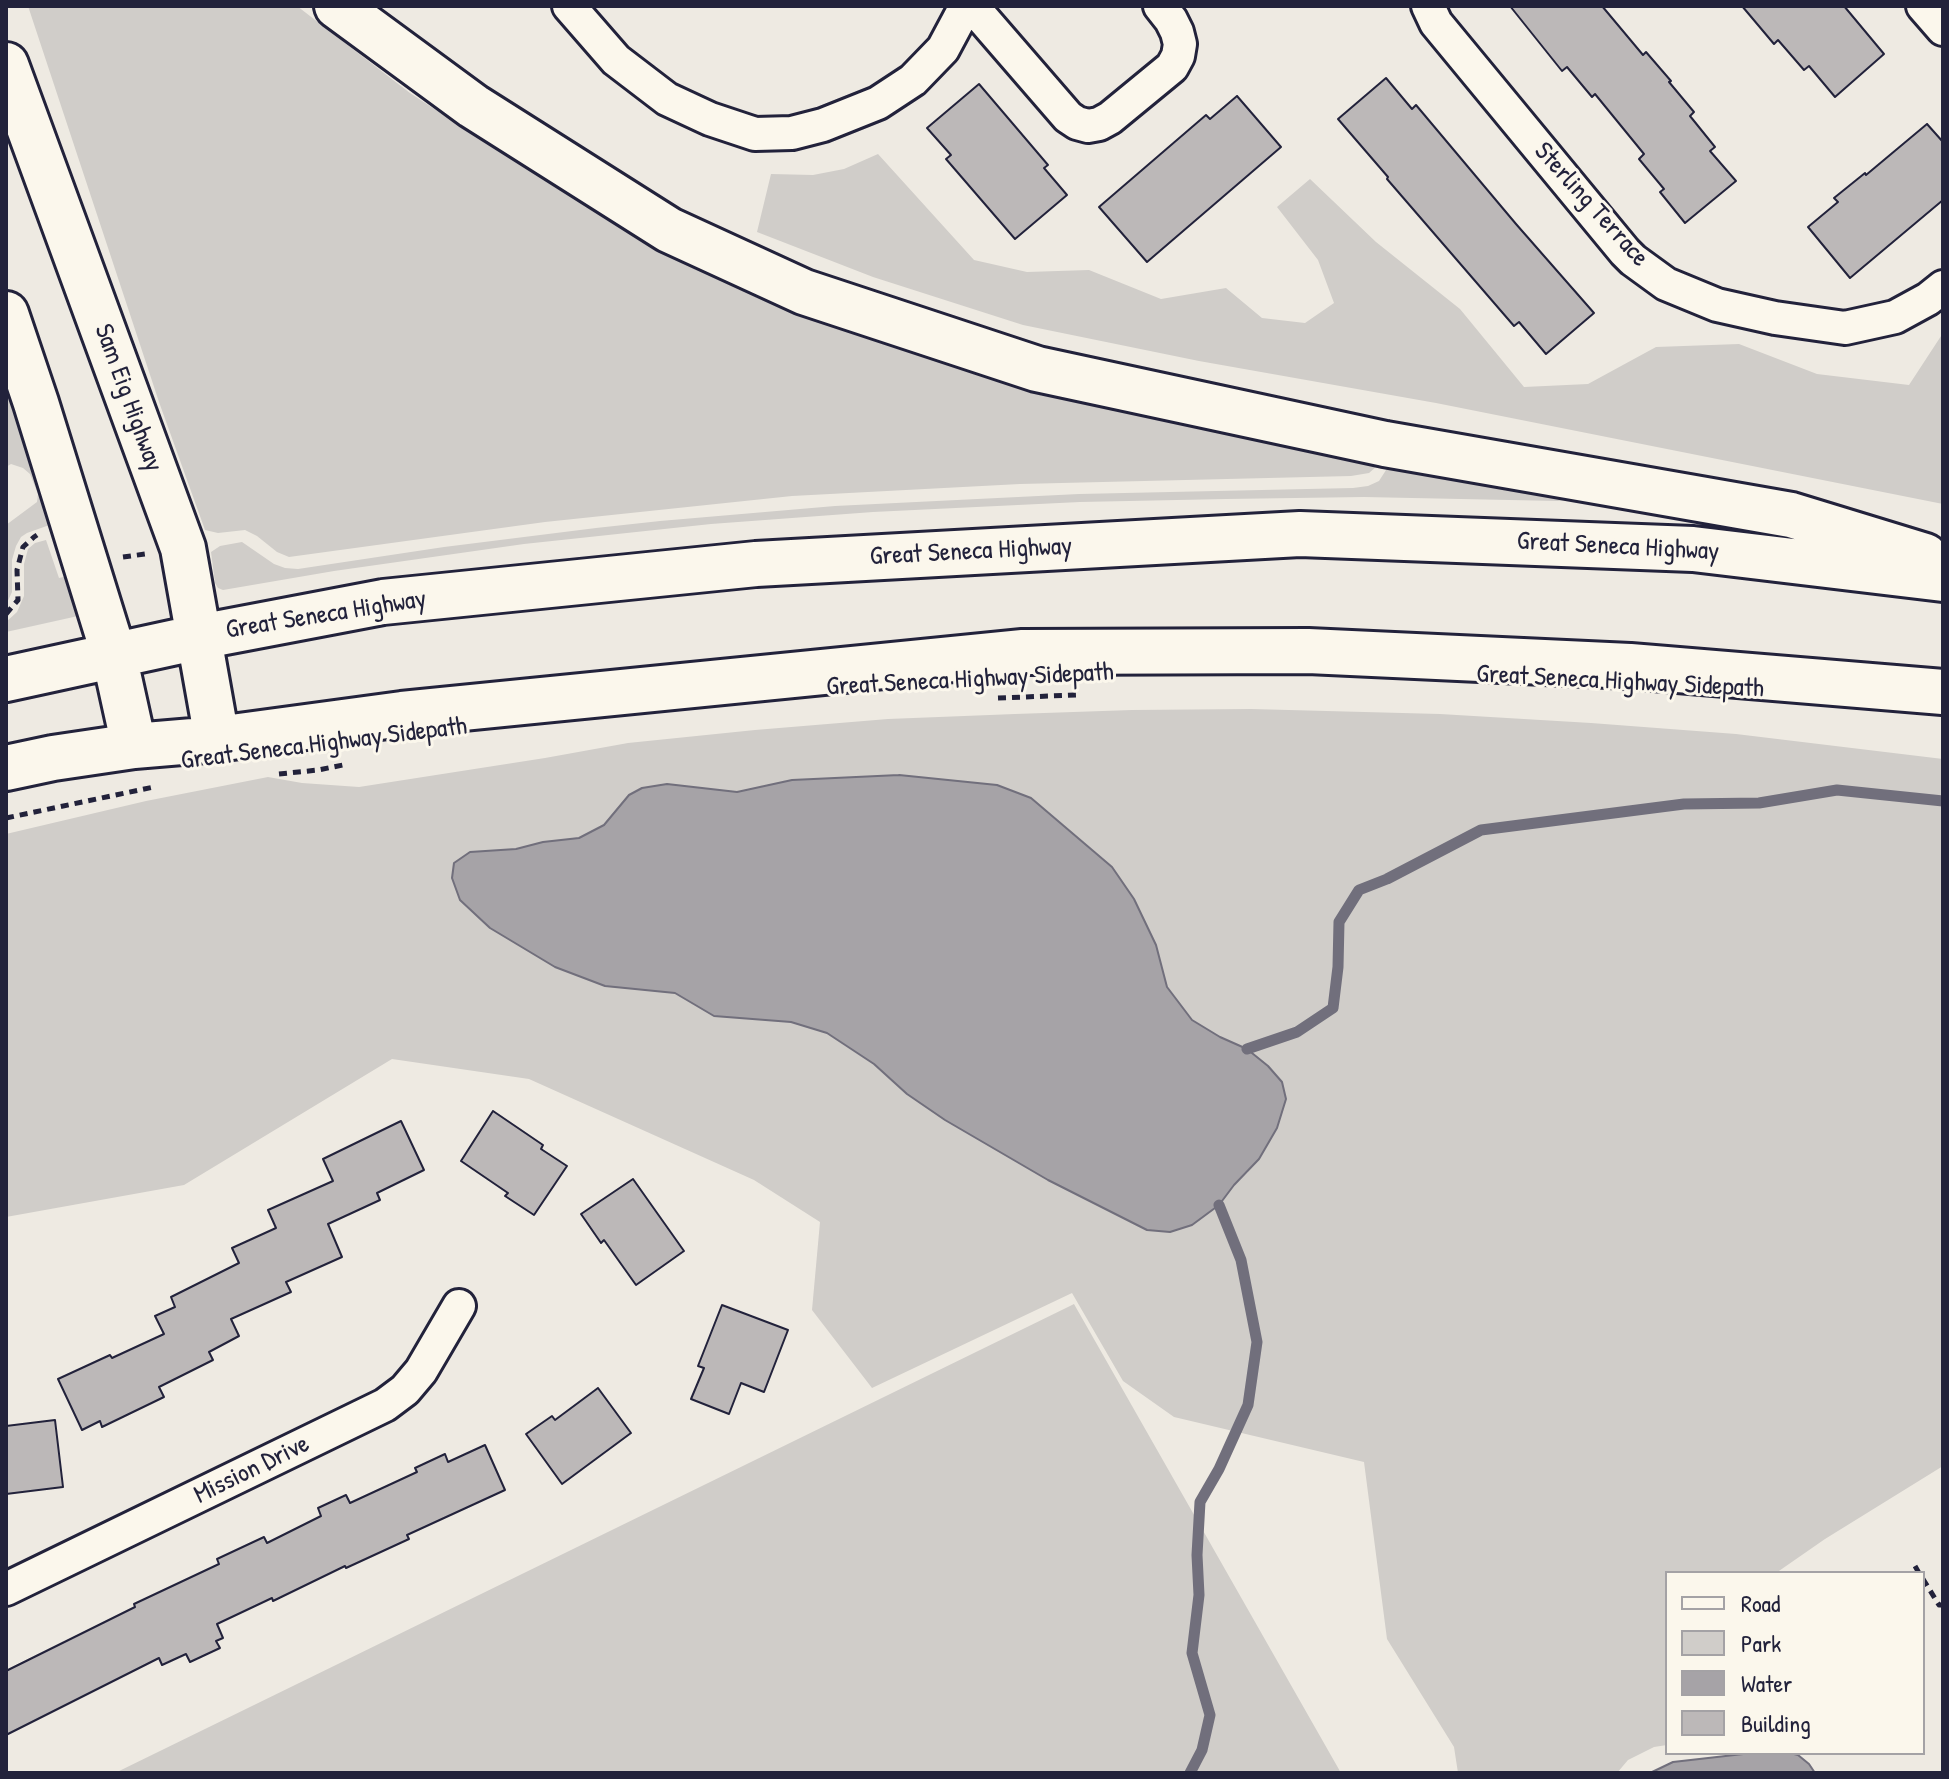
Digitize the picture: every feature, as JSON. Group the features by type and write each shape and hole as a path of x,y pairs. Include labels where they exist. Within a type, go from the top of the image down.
{"main road":[{"path":"337,6 473,106 669,230 804,292 1037,369 1385,444 1791,515 1943,562"},
{"name":"Sam Eig Highway","path":"6,65 183,548 217,739"},
{"path":"6,314 114,655 134,746"},
{"name":"Great Seneca Highway","path":"6,679 199,637 383,602 756,564 1300,534 1693,549 1943,579"},
{"path":"6,768 134,746 217,739 402,714 1023,652 1339,653 1630,666 1943,692"}],"street":[{"path":"569,6 616,60 667,99 710,119 755,134 792,133 823,125 878,103 913,80 943,49 966,6"},
{"path":"972,6 1068,117 1088,126 1110,118 1172,67 1180,44 1171,20 1160,6"},
{"name":"Sterling Terrace","path":"1428,6 1436,23 1625,252 1666,284 1717,305 1775,318 1845,328 1895,317 1943,287"},
{"path":"1923,6 1943,29"},
{"name":"Mission Drive","path":"6,1589 385,1405 405,1390 421,1371 459,1306"}],"path":[{"path":"6,614 18,600 17,570 23,547 42,534"},
{"path":"86,563 183,548"},
{"name":"Great Seneca Highway Sidepath","path":"993,698 1084,694"},
{"name":"Great Seneca Highway Sidepath","path":"274,774 363,762"},
{"name":"Great Seneca Highway Sidepath","path":"6,818 163,785"},
{"path":"1915,1566 1918,1571"},
{"path":"1925,1582 1939,1605 1943,1605"}],"green space":[{"path":"28,6 297,6 410,93 500,152 606,214 1377,453 1377,466 1369,473 1351,476 1020,484 792,496 545,522 289,557 245,530 218,533 205,530 159,402"},
{"path":"878,154 974,260 1027,272 1089,270 1161,299 1226,288 1262,318 1305,323 1334,303 1318,260 1277,207 1310,179 1376,242 1460,309 1524,387 1588,384 1656,347 1739,344 1817,374 1909,385 1943,333 1943,504 1023,325 873,277 757,232 771,174 813,175 844,169"},
{"path":"6,374 55,523 21,537 12,560 12,592 6,605 6,525 37,502 38,494 30,474 23,468 11,464 6,467"},
{"path":"1395,456 1563,497 1564,500 1364,497 1226,499 873,512 711,524 524,544 223,590 215,583 211,552 220,546 242,542 274,564 298,569 596,528 835,506 1079,494 1353,488 1379,481"},
{"path":"46,540 59,578 72,575 82,612 78,616 6,632 6,622 17,612 24,596 24,564 28,549"},
{"path":"1251,709 1440,714 1736,734 1943,759 1943,1466 1779,1571 1665,1571 1665,1745 1654,1747 1628,1760 1617,1773 1458,1773 1454,1747 1387,1639 1364,1462 1174,1417 1123,1381 1072,1293 872,1388 812,1310 820,1222 754,1180 529,1079 392,1059 184,1185 6,1217 6,834 146,801 268,777 359,787 628,743 888,719 1132,710","holes":["845,779 1078,839 1112,867 1134,900 1156,945 1167,987 1192,1021 1247,1049 1248,1172 1234,1185 1147,1230 1048,1180 907,1094 874,1064 827,1033 792,1022 730,1017 698,1007 675,993 555,967 490,928 460,900 452,878 471,852 516,849 579,838 604,825 629,795 642,788 667,784 737,792 792,780"]},
{"path":"1074,1304 1341,1773 115,1773 1068,1307"}],"water":[{"path":"899,775 997,785 1031,798 1112,867 1134,899 1156,945 1167,987 1192,1020 1247,1049 1282,1082 1286,1099 1277,1128 1259,1159 1219,1205 1192,1225 1170,1232 1147,1230 1048,1180 945,1120 907,1094 874,1064 827,1033 791,1022 714,1016 675,993 605,986 555,967 490,928 460,900 452,878 454,863 470,852 516,849 579,838 604,825 629,795 642,788 667,784 737,792 792,780"},
{"path":"1734,1755 1798,1755 1815,1773 1650,1773 1673,1762"}],"building":[{"path":"1510,6 1602,6 1643,55 1646,52 1671,81 1694,112 1690,116 1715,147 1710,151 1736,181 1685,223 1660,192 1664,189 1639,159 1644,154 1595,94 1592,97 1567,67 1562,71"},
{"path":"1742,6 1844,6 1884,54 1835,97 1809,66 1804,70 1778,40 1774,44"},
{"path":"1386,78 1412,109 1416,105 1594,313 1546,354 1519,322 1514,326 1338,119"},
{"path":"979,84 1048,165 1044,168 1067,195 1015,239 946,159 951,155 927,128"},
{"path":"1237,96 1281,147 1147,262 1099,207 1206,115 1210,119"},
{"path":"1927,124 1943,142 1943,200 1850,278 1808,227 1838,202 1834,198"},
{"path":"493,1111 543,1145 541,1149 567,1166 534,1215 461,1161"},
{"path":"401,1121 424,1170 377,1193 380,1200 328,1224 342,1257 286,1282 291,1292 231,1319 239,1336 209,1352 213,1360 159,1387 164,1397 102,1427 100,1421 82,1430 58,1379 164,1334 155,1316 175,1307 171,1297 239,1263 232,1248 276,1228 268,1210 333,1181 323,1159"},
{"path":"633,1179 684,1251 636,1285 581,1214"},
{"path":"722,1305 788,1330 764,1392 741,1383 729,1414 691,1399 704,1368 698,1366"},
{"path":"598,1388 631,1433 562,1484 526,1434 552,1416 555,1420"},
{"path":"55,1420 63,1487 6,1494 6,1426"},
{"path":"485,1445 505,1490 407,1535 409,1539 217,1624 223,1638 216,1641 220,1648 190,1662 186,1654 162,1665 159,1658 6,1735 6,1671 135,1607 134,1604 219,1564 217,1559 264,1537 267,1543 321,1516 318,1508 346,1495 350,1503 417,1472 415,1468 445,1454 448,1462"}],"waterway":[{"path":"1247,1049 1297,1032 1333,1008 1339,922 1359,890 1387,879 1481,830 1684,804 1759,803 1837,790 1943,801"},
{"path":"1190,1773 1202,1750 1210,1715 1192,1653 1199,1595 1197,1555 1200,1502 1248,1405 1257,1342 1241,1260 1219,1205"}]}
